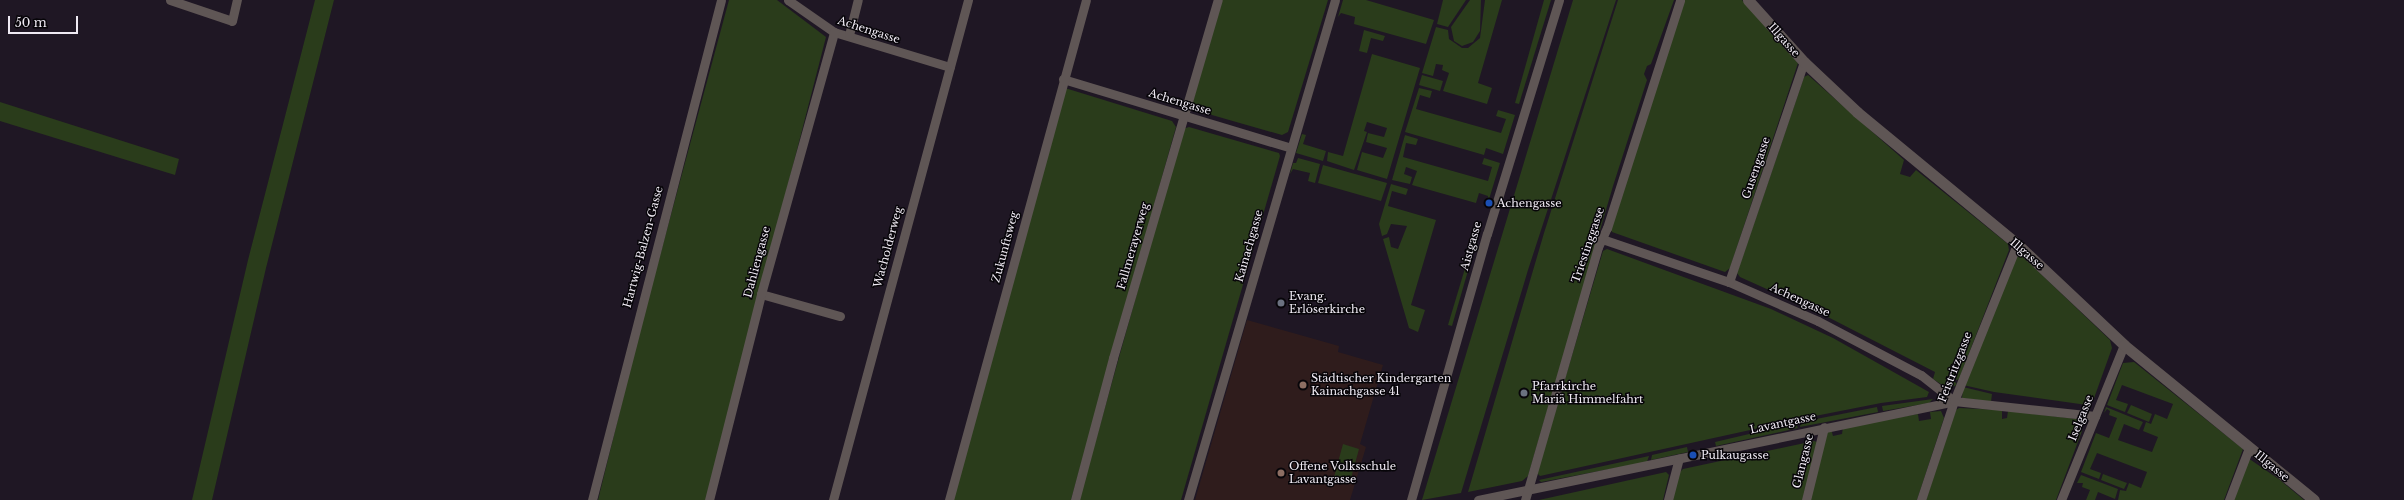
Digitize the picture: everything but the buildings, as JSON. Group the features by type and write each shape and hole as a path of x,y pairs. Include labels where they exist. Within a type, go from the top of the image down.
{"street":[{"path":"170,0 232,21 236,0"},
{"name":"Hartwig-Balzen-Gasse","path":"592,500 720,0"},
{"name":"Achengasse","path":"788,0 834,32 950,67"},
{"path":"848,35 858,0"},
{"name":"Wacholderweg","path":"833,500 968,0"},
{"name":"Zukunftsweg","path":"949,500 1086,0"},
{"name":"Fallmerayerweg","path":"1076,500 1113,358 1183,115 1218,0"},
{"name":"Kainachgasse","path":"1188,500 1290,148 1335,0"},
{"name":"Aistgasse","path":"1411,500 1487,234 1559,0"},
{"name":"Triestinggasse","path":"1525,500 1602,239 1680,0"},
{"name":"Illgasse","path":"1748,0 1804,62 1857,112 2016,244 2124,344 2314,500"},
{"name":"Dahliengasse","path":"709,500 761,294 834,32"},
{"name":"Gusengasse","path":"1729,282 1804,62"},
{"name":"Achengasse","path":"1063,80 1290,148"},
{"name":"Achengasse","path":"1602,239 1729,282 1840,332 1921,376 1954,401"},
{"name":"Feistritzgasse","path":"1922,500 1954,401 2016,244"},
{"path":"761,294 840,316"},
{"name":"Iselgasse","path":"2061,500 2124,344"},
{"name":"Lavantgasse","path":"1478,500 1954,401 2095,416"},
{"name":"Glangasse","path":"1806,500 1824,427"},
{"path":"2229,500 2249,448"},
{"path":"1668,500 1679,458"}],"shaded area":[{"path":"1247,320 1339,346 1338,352 1383,365 1360,444 1366,447 1350,500 1195,500"}],"green space":[{"path":"315,0 334,0 266,268 212,500 192,500 248,260"},
{"path":"729,0 777,0 826,37 707,500 598,500 639,333"},
{"path":"1220,0 1328,0 1288,132 1282,135 1191,109"},
{"path":"1343,0 1366,0 1434,20 1426,44 1354,24 1355,17 1341,13 1338,17"},
{"path":"1443,0 1466,0 1448,27 1437,24"},
{"path":"1470,0 1481,0 1480,31 1473,42 1462,46 1454,41 1451,27"},
{"path":"1485,0 1502,0 1478,83 1492,88 1487,104 1443,91 1449,73 1442,70 1443,65 1436,64 1433,76 1422,73 1436,27 1448,30 1449,39 1462,48 1468,48 1480,38"},
{"path":"1544,0 1551,0 1519,104 1515,103"},
{"path":"1573,0 1616,0 1528,270 1461,493 1422,500"},
{"path":"1618,0 1674,0 1651,64 1647,66 1644,74 1647,80 1613,186 1528,476 1522,481 1468,492 1544,233"},
{"path":"1683,0 1742,0 1798,63 1730,268 1725,272 1612,232 1610,227"},
{"path":"1364,30 1385,36 1383,41 1371,38 1367,53 1359,51"},
{"path":"1372,54 1420,68 1387,179 1357,170 1362,152 1383,158 1387,148 1366,142 1368,133 1384,137 1387,128 1367,122 1364,131 1367,132 1354,170 1327,161 1328,152 1343,156"},
{"path":"1422,75 1443,81 1440,91 1419,85"},
{"path":"1808,75 1904,160 1900,174 1910,177 1916,170 2008,244 2009,250 1959,379 1954,381 1957,384 1955,386 1947,388 1933,379 1935,372 1818,312 1740,277 1737,273 1804,77"},
{"path":"1065,88 1172,121 1176,127 1071,500 952,500"},
{"path":"1419,88 1432,91 1430,98 1420,95 1416,109 1501,133 1506,119 1496,116 1498,110 1515,115 1503,154 1486,148 1484,155 1405,132"},
{"path":"0,102 179,159 175,175 0,121"},
{"path":"1189,127 1279,153 1280,156 1181,500 1079,500 1183,129"},
{"path":"1302,134 1306,135 1303,144 1326,151 1323,161 1296,153"},
{"path":"1405,135 1418,139 1416,145 1406,143 1403,157 1488,181 1492,167 1482,164 1484,158 1500,163 1487,206 1488,196 1479,193 1476,203 1412,185 1417,171 1406,167 1404,174 1412,177 1410,184 1392,180"},
{"path":"1298,158 1320,164 1315,183 1308,181 1310,173 1293,169 1290,174 1293,163 1296,163"},
{"path":"1323,165 1387,183 1381,201 1318,183"},
{"path":"1391,184 1408,189 1406,195 1392,191 1388,206 1436,220 1411,305 1425,310 1418,332 1409,328 1383,239 1389,237 1391,247 1398,249 1407,226 1391,224 1387,234 1382,236 1379,224"},
{"path":"1475,235 1478,236 1452,326 1448,325"},
{"path":"1607,249 1771,309 1833,338 1929,392 1927,397 1881,403 1810,417 1540,476 1537,473 1603,251"},
{"path":"2021,255 2110,340 2112,348 2093,401 2087,405 1994,392 1963,385 2016,257"},
{"path":"2134,362 2243,449 2224,500 2118,500 2120,490 2126,491 2129,483 2141,488 2147,472 2097,453 2090,469 2101,473 2099,479 2081,472 2096,433 2109,438 2117,418 2109,415 2110,411 2107,409 2104,413 2106,407 2143,422 2139,430 2124,424 2118,440 2152,452 2158,437 2143,431 2146,422 2151,424 2155,414 2167,419 2173,404 2122,385 2116,400 2128,404 2125,412 2107,405 2123,363"},
{"path":"1963,387 1992,394 1991,402 1962,398"},
{"path":"1933,399 1929,403 1883,411 1882,406"},
{"path":"2131,405 2152,414 2149,422 2127,413"},
{"path":"1877,407 1878,412 1800,427 1801,422"},
{"path":"1959,408 2002,410 2002,419 2007,418 2008,411 2078,419 2082,431 2056,500 1926,500 1952,421 1956,410"},
{"path":"1941,411 1944,418 1917,500 1810,500 1828,430 1831,429 1833,436 1842,434 1843,427 1918,414 1919,421 1931,419 1930,412"},
{"path":"1796,423 1798,428 1716,446 1715,442"},
{"path":"1814,441 1817,442 1803,500 1671,500 1678,474 1683,469"},
{"path":"1343,444 1359,449 1350,482 1334,477"},
{"path":"1687,447 1688,452 1651,460 1652,455"},
{"path":"1649,456 1647,462 1541,482 1539,480"},
{"path":"2248,458 2280,480 2304,500 2233,500"},
{"path":"1666,472 1669,475 1663,500 1539,500"},
{"path":"2103,474 2127,483 2124,489 2101,480"},
{"path":"2081,475 2118,489 2115,499 2098,492 2095,500 2086,500 2090,490 2082,487 2083,483 2077,483"}],"place":[{"name":"Achengasse","path":"1489,203"},
{"name":"Evang. Erlöserkirche","path":"1281,303"},
{"name":"Städtischer Kindergarten Kainachgasse 41","path":"1303,385"},
{"name":"Pfarrkirche Mariä Himmelfahrt","path":"1524,393"},
{"name":"Pulkaugasse","path":"1693,455"},
{"name":"Offene Volksschule Lavantgasse","path":"1281,473"}]}
